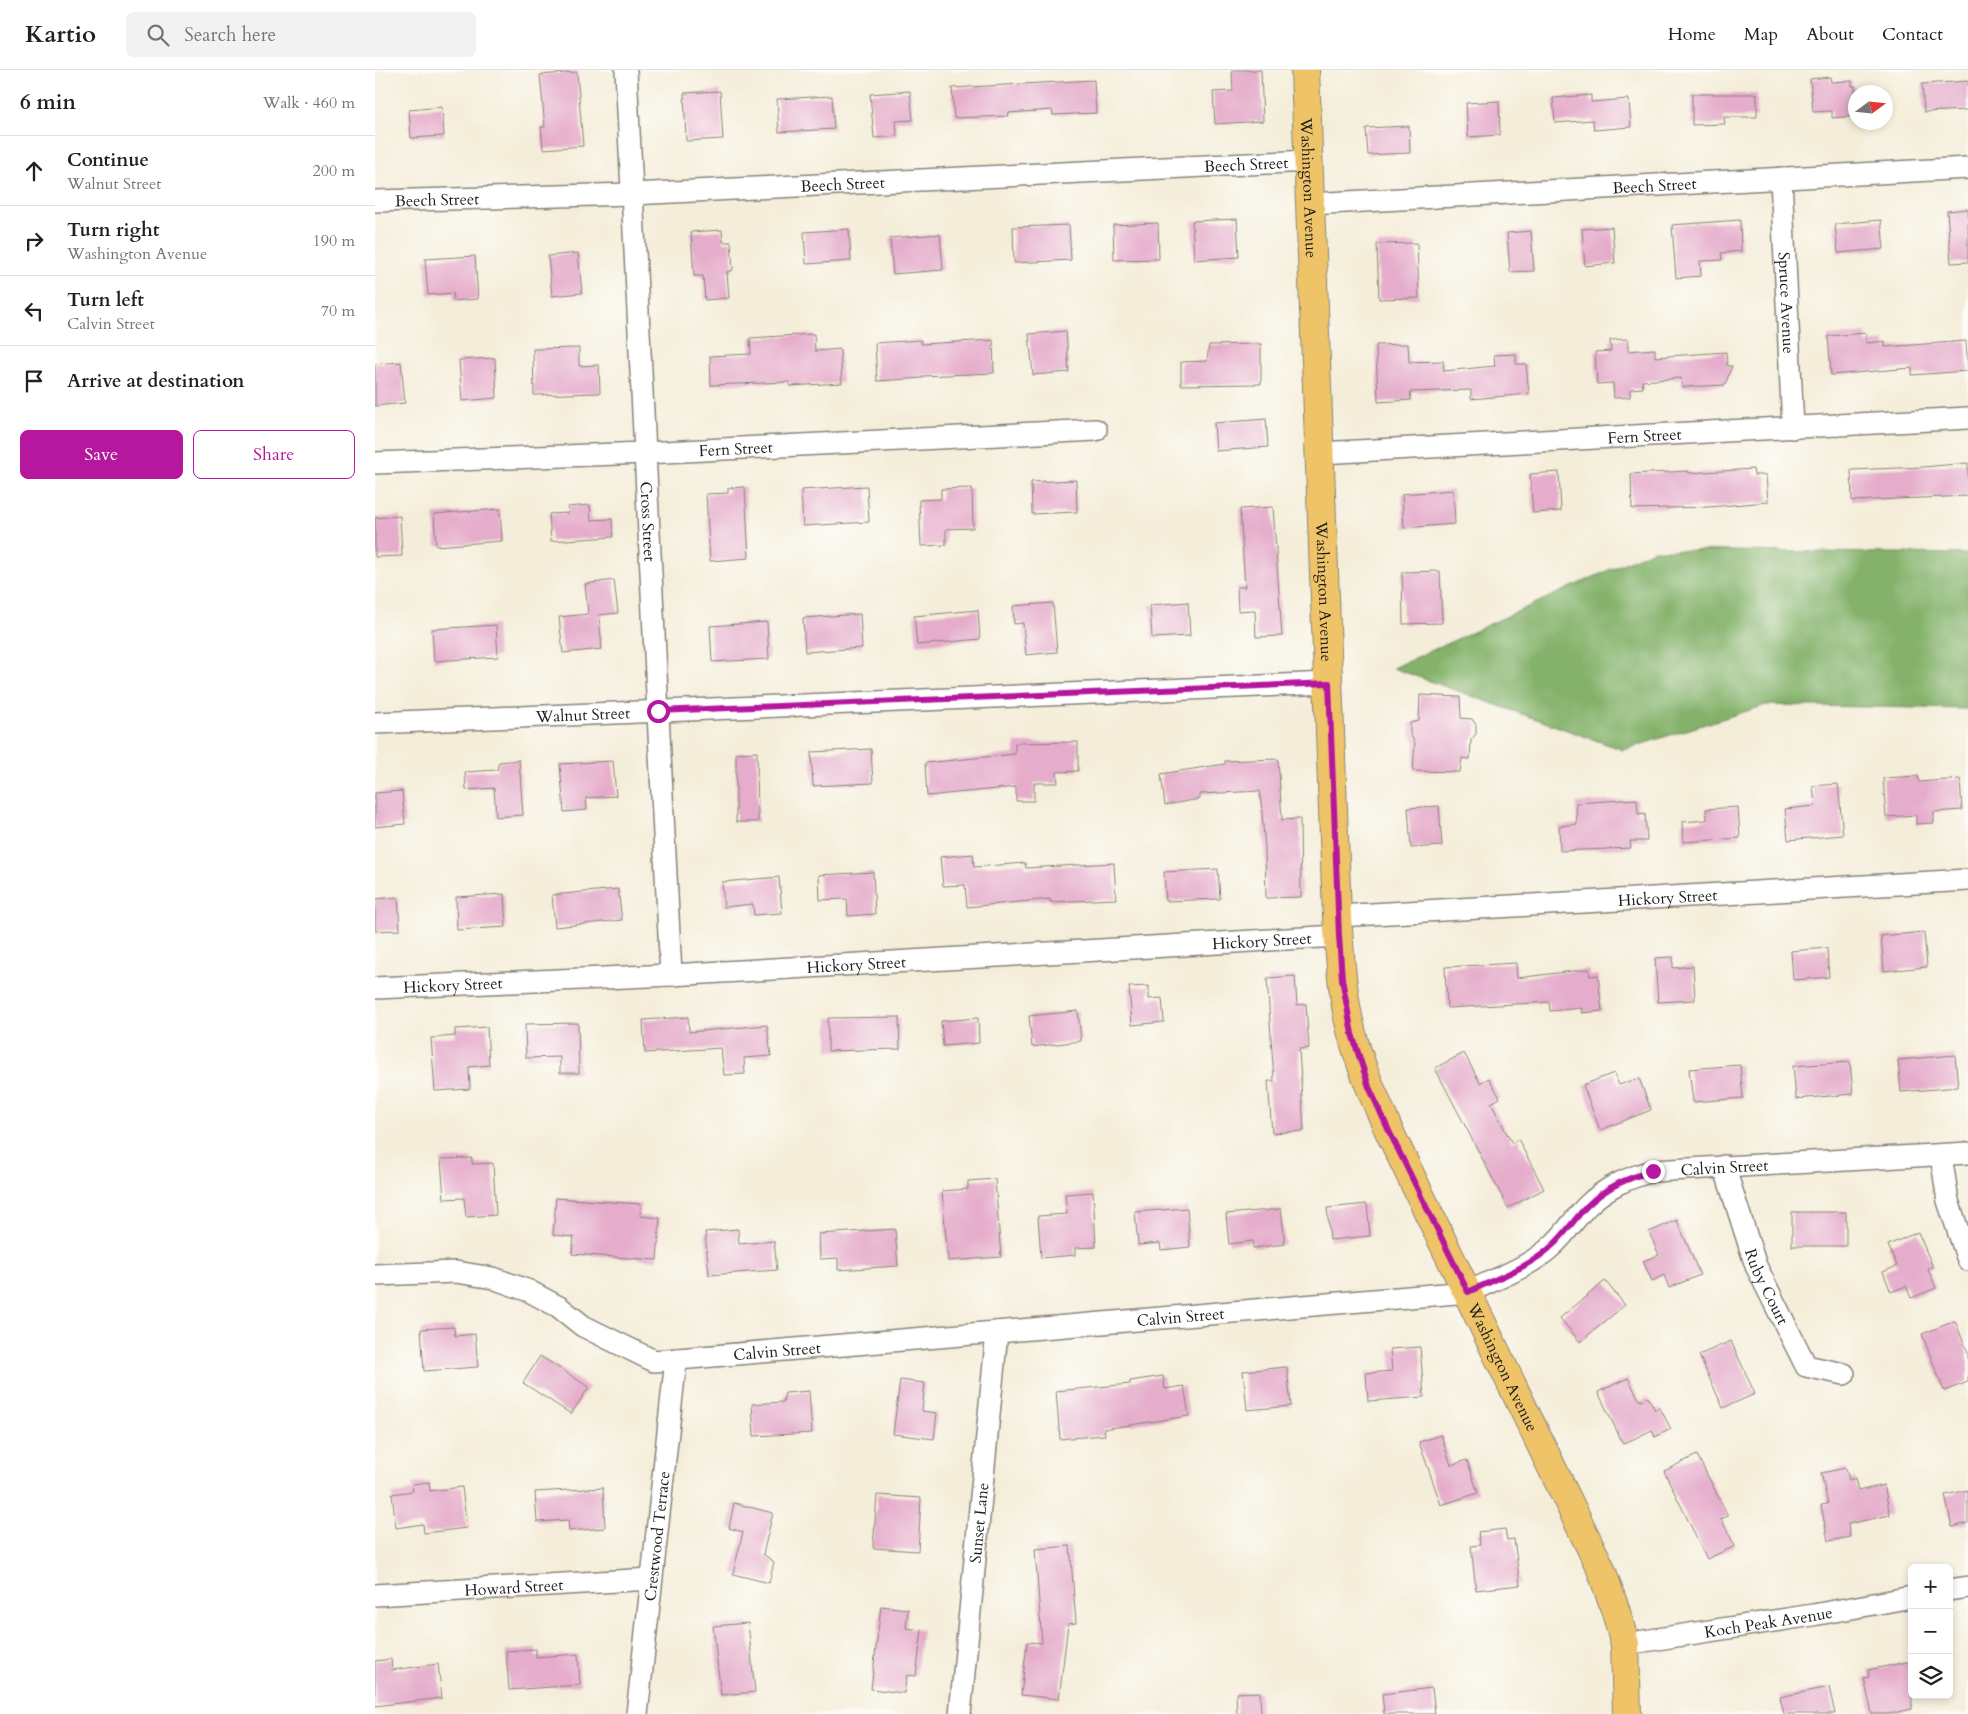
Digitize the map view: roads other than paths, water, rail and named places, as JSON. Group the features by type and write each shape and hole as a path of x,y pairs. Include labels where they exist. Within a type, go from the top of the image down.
{"main road":[{"name":"Washington Avenue","path":"1305,70 1338,926 1342,979 1352,1034 1369,1087 1389,1131 1601,1569 1625,1644 1627,1714"}],"street":[{"name":"Cross Street","path":"626,70 671,975"},
{"name":"Beech Street","path":"375,201 632,194 1309,161"},
{"name":"Beech Street","path":"1311,204 1968,168"},
{"name":"Spruce Avenue","path":"1781,178 1793,428"},
{"name":"Fern Street","path":"1320,454 1968,418"},
{"name":"Fern Street","path":"375,463 645,453 1095,430"},
{"name":"Walnut Street","path":"375,723 1329,683"},
{"name":"Hickory Street","path":"375,988 671,975 1968,880"},
{"name":"Calvin Street","path":"375,1275 456,1272 493,1278 529,1291 559,1307 583,1326 654,1361 1468,1292 1532,1262 1554,1244 1586,1207 1607,1189 1627,1178 1653,1171 1968,1153"},
{"path":"1941,1155 1948,1201 1968,1260"},
{"name":"Ruby Court","path":"1724,1166 1756,1266 1805,1366 1843,1374"},
{"name":"Sunset Lane","path":"960,1714 997,1332"},
{"name":"Crestwood Terrace","path":"637,1714 677,1359"},
{"name":"Howard Street","path":"375,1595 651,1579"},
{"path":"1953,1589 1968,1587"},
{"name":"Koch Peak Avenue","path":"1625,1644 1813,1615 1908,1598"}]}
